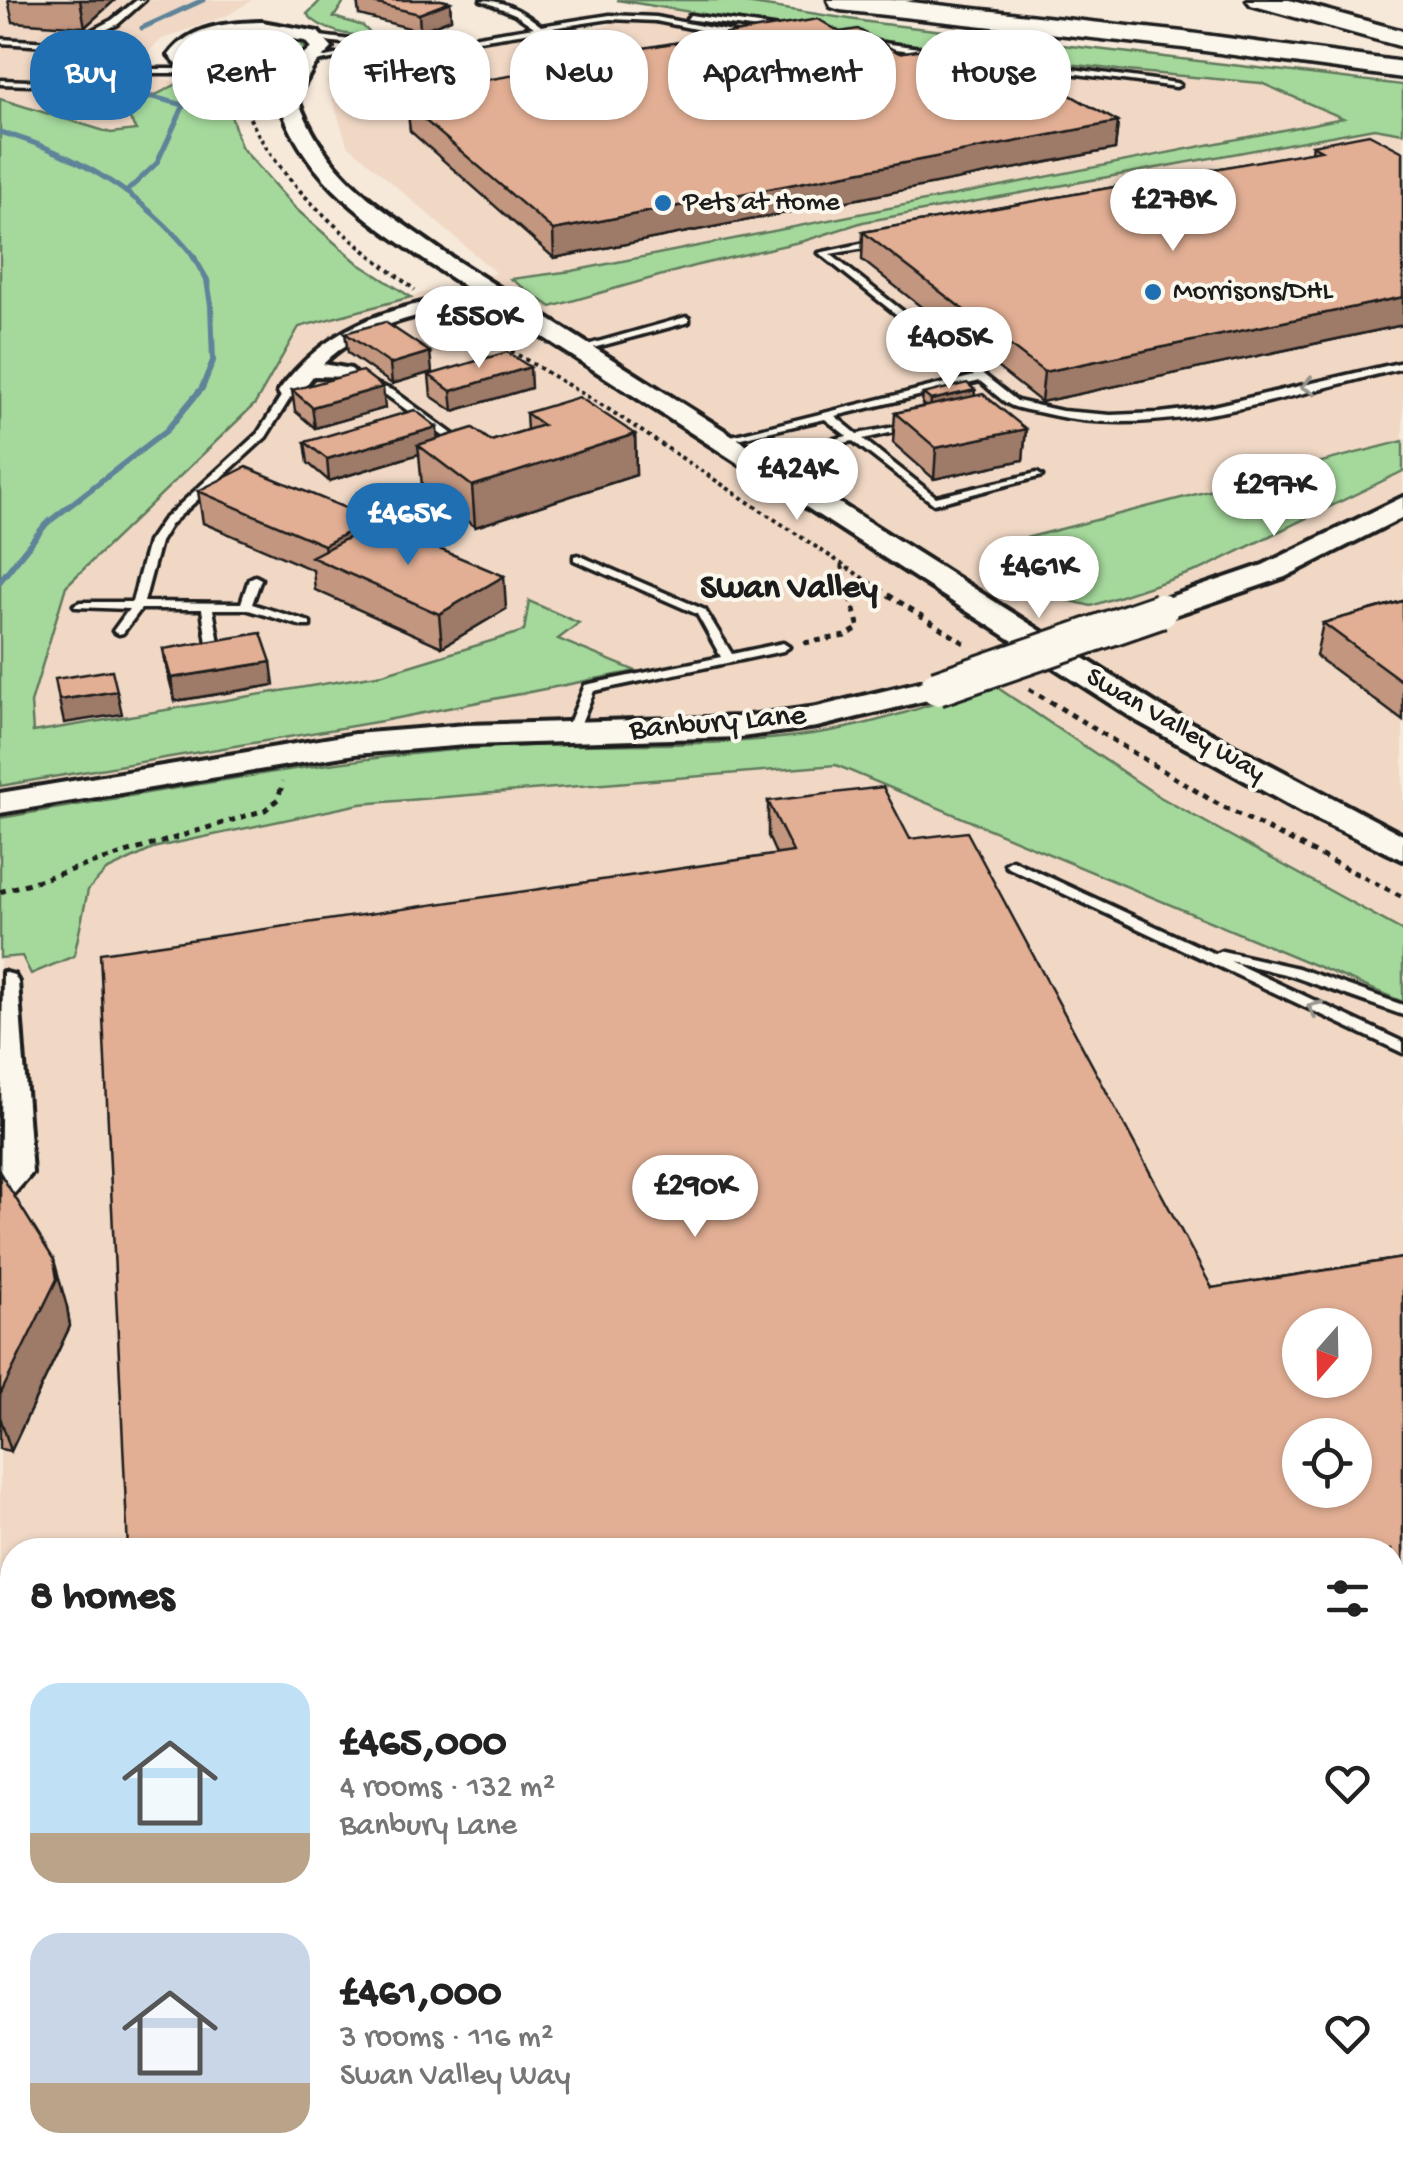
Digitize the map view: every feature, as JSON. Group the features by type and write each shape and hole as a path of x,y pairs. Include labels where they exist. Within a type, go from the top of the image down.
{"highway":[{"path":"994,0 1096,25 1183,40"},
{"path":"1260,0 1403,39"},
{"path":"1319,0 1403,22"},
{"path":"840,2 1183,40 1403,70"}],"street":[{"path":"225,30 267,6"},
{"path":"242,30 301,30"},
{"path":"309,37 322,48 309,61"},
{"name":"Swan Valley Way","path":"295,120 302,138 322,166 373,212 491,293 1150,714 1317,807 1403,849"},
{"path":"290,392 328,348 348,337 401,316 491,293"},
{"path":"308,369 344,373"},
{"name":"Banbury Lane","path":"0,803 408,738 742,726 832,714 937,688 1274,572 1403,506"},
{"path":"0,1188 16,1173 3,982"}],"lane":[{"path":"99,30 142,0"},
{"path":"485,0 515,8 544,30"},
{"path":"840,2 911,0"},
{"path":"490,37 610,17 690,17 781,30"},
{"path":"656,19 711,30"},
{"path":"298,27 329,34"},
{"path":"0,40 30,42"},
{"path":"1071,71 1176,84"},
{"path":"0,82 30,80"},
{"path":"882,242 824,253 1014,403 1040,411 1104,420 1159,418 1403,366"},
{"path":"578,349 686,320"},
{"path":"344,373 390,393 472,452"},
{"path":"724,441 983,377"},
{"path":"119,631 137,606 154,542 167,522 262,435 290,392"},
{"path":"996,406 1014,403"},
{"path":"827,415 934,501 1037,476"},
{"path":"754,460 925,422"},
{"path":"578,558 701,612 728,658"},
{"path":"246,606 255,578"},
{"path":"80,606 246,606 306,624"},
{"path":"207,606 212,644"},
{"path":"572,733 589,688 783,646"},
{"path":"1012,864 1403,1048"},
{"path":"1198,950 1293,971 1403,1010"}],"path":[{"path":"783,646 845,636 859,628 842,565"},
{"path":"0,892 265,810 278,799 287,764 284,756"}],"shaded area":[{"path":"0,0 252,0 226,16 187,30 172,30 172,35 152,48 152,30 30,30 30,108 0,99"},
{"name":"Swan Valley","path":"734,2 937,30 916,30 916,120 1071,120 1071,45 1347,76 1403,89 1403,1538 0,1538 0,786 382,721 635,671 556,639 578,623 530,601 524,631 384,674 33,732 31,703 66,586 255,404 299,327 496,273 347,144 339,120 490,120 490,42 510,39 510,120 648,120 648,30 580,30 603,27 656,6"},
{"path":"152,68 172,81 172,87 152,97"},
{"path":"69,120 131,120 137,130 111,133"}],"green space":[{"path":"321,0 345,0 334,17 367,30 332,30 307,14"},
{"path":"617,0 726,0 935,30 916,30 916,45 896,42 896,30 802,30"},
{"path":"1071,46 1403,85 1403,133 1374,128 863,222 551,307 511,279 572,271 1343,118 1261,83 1071,64"},
{"path":"172,87 172,120 233,120 241,147 295,208 359,264 411,297 299,327 255,404 66,586 31,703 33,732 383,674 524,631 529,601 579,623 558,639 636,671 382,721 0,786 0,99 30,108 30,120 69,120 111,133 136,130 130,120 152,120 152,97"},
{"path":"1403,441 1403,471 1202,569 1091,606 1029,591 1002,576 983,549"},
{"path":"992,684 1160,797 1403,931 1403,1002 836,765 360,804 157,847 106,871 88,890 74,956 31,974 22,956 0,958 0,818 408,754 512,746 741,741 831,731"}],"building":[{"path":"361,0 441,0 450,2 419,14"},
{"path":"818,19 837,30 752,30"},
{"path":"668,44 668,120 896,120 896,51 916,50 916,120 1071,120 1071,96 1118,122 553,230 425,120 490,120 490,79 510,76 510,120 648,120 648,47"},
{"name":"Morrisons/DHL","path":"1369,134 1403,152 1403,297 1044,372 863,232 1321,150 1312,145"},
{"path":"385,322 430,352 390,364 345,333"},
{"path":"507,352 530,367 451,391 429,375"},
{"path":"362,371 383,387 312,407 292,390"},
{"path":"967,383 975,390 931,400 923,394"},
{"path":"983,394 1026,429 936,448 895,413"},
{"path":"579,397 635,434 472,486 418,445 473,428 491,441 543,425 526,413"},
{"path":"415,410 437,427 327,459 305,442"},
{"path":"246,467 372,519 324,545 198,491"},
{"path":"377,523 504,576 439,614 311,557"},
{"path":"1403,601 1403,682 1323,623"},
{"path":"261,633 271,662 171,678 163,649"},
{"path":"112,670 117,691 59,700 55,679"},
{"path":"883,787 910,839 967,832 1212,1288 1403,1258 1403,1538 127,1538 100,953 793,852 768,801"},
{"path":"0,1173 54,1260 57,1279 0,1395"}],"waterway":[{"path":"142,28 203,0"},
{"path":"126,192 157,163 184,105 152,97"},
{"path":"0,132 56,152 126,192"},
{"path":"126,192 155,215 195,258"},
{"path":"0,581 46,524 167,430 202,388 213,361 211,305 207,280 193,256"}],"place":[{"name":"Pets at Home","path":"663,203"},
{"name":"Morrisons/DHL","path":"1153,292"}],"district":[{"name":"Swan Valley","path":"789,589"}]}
